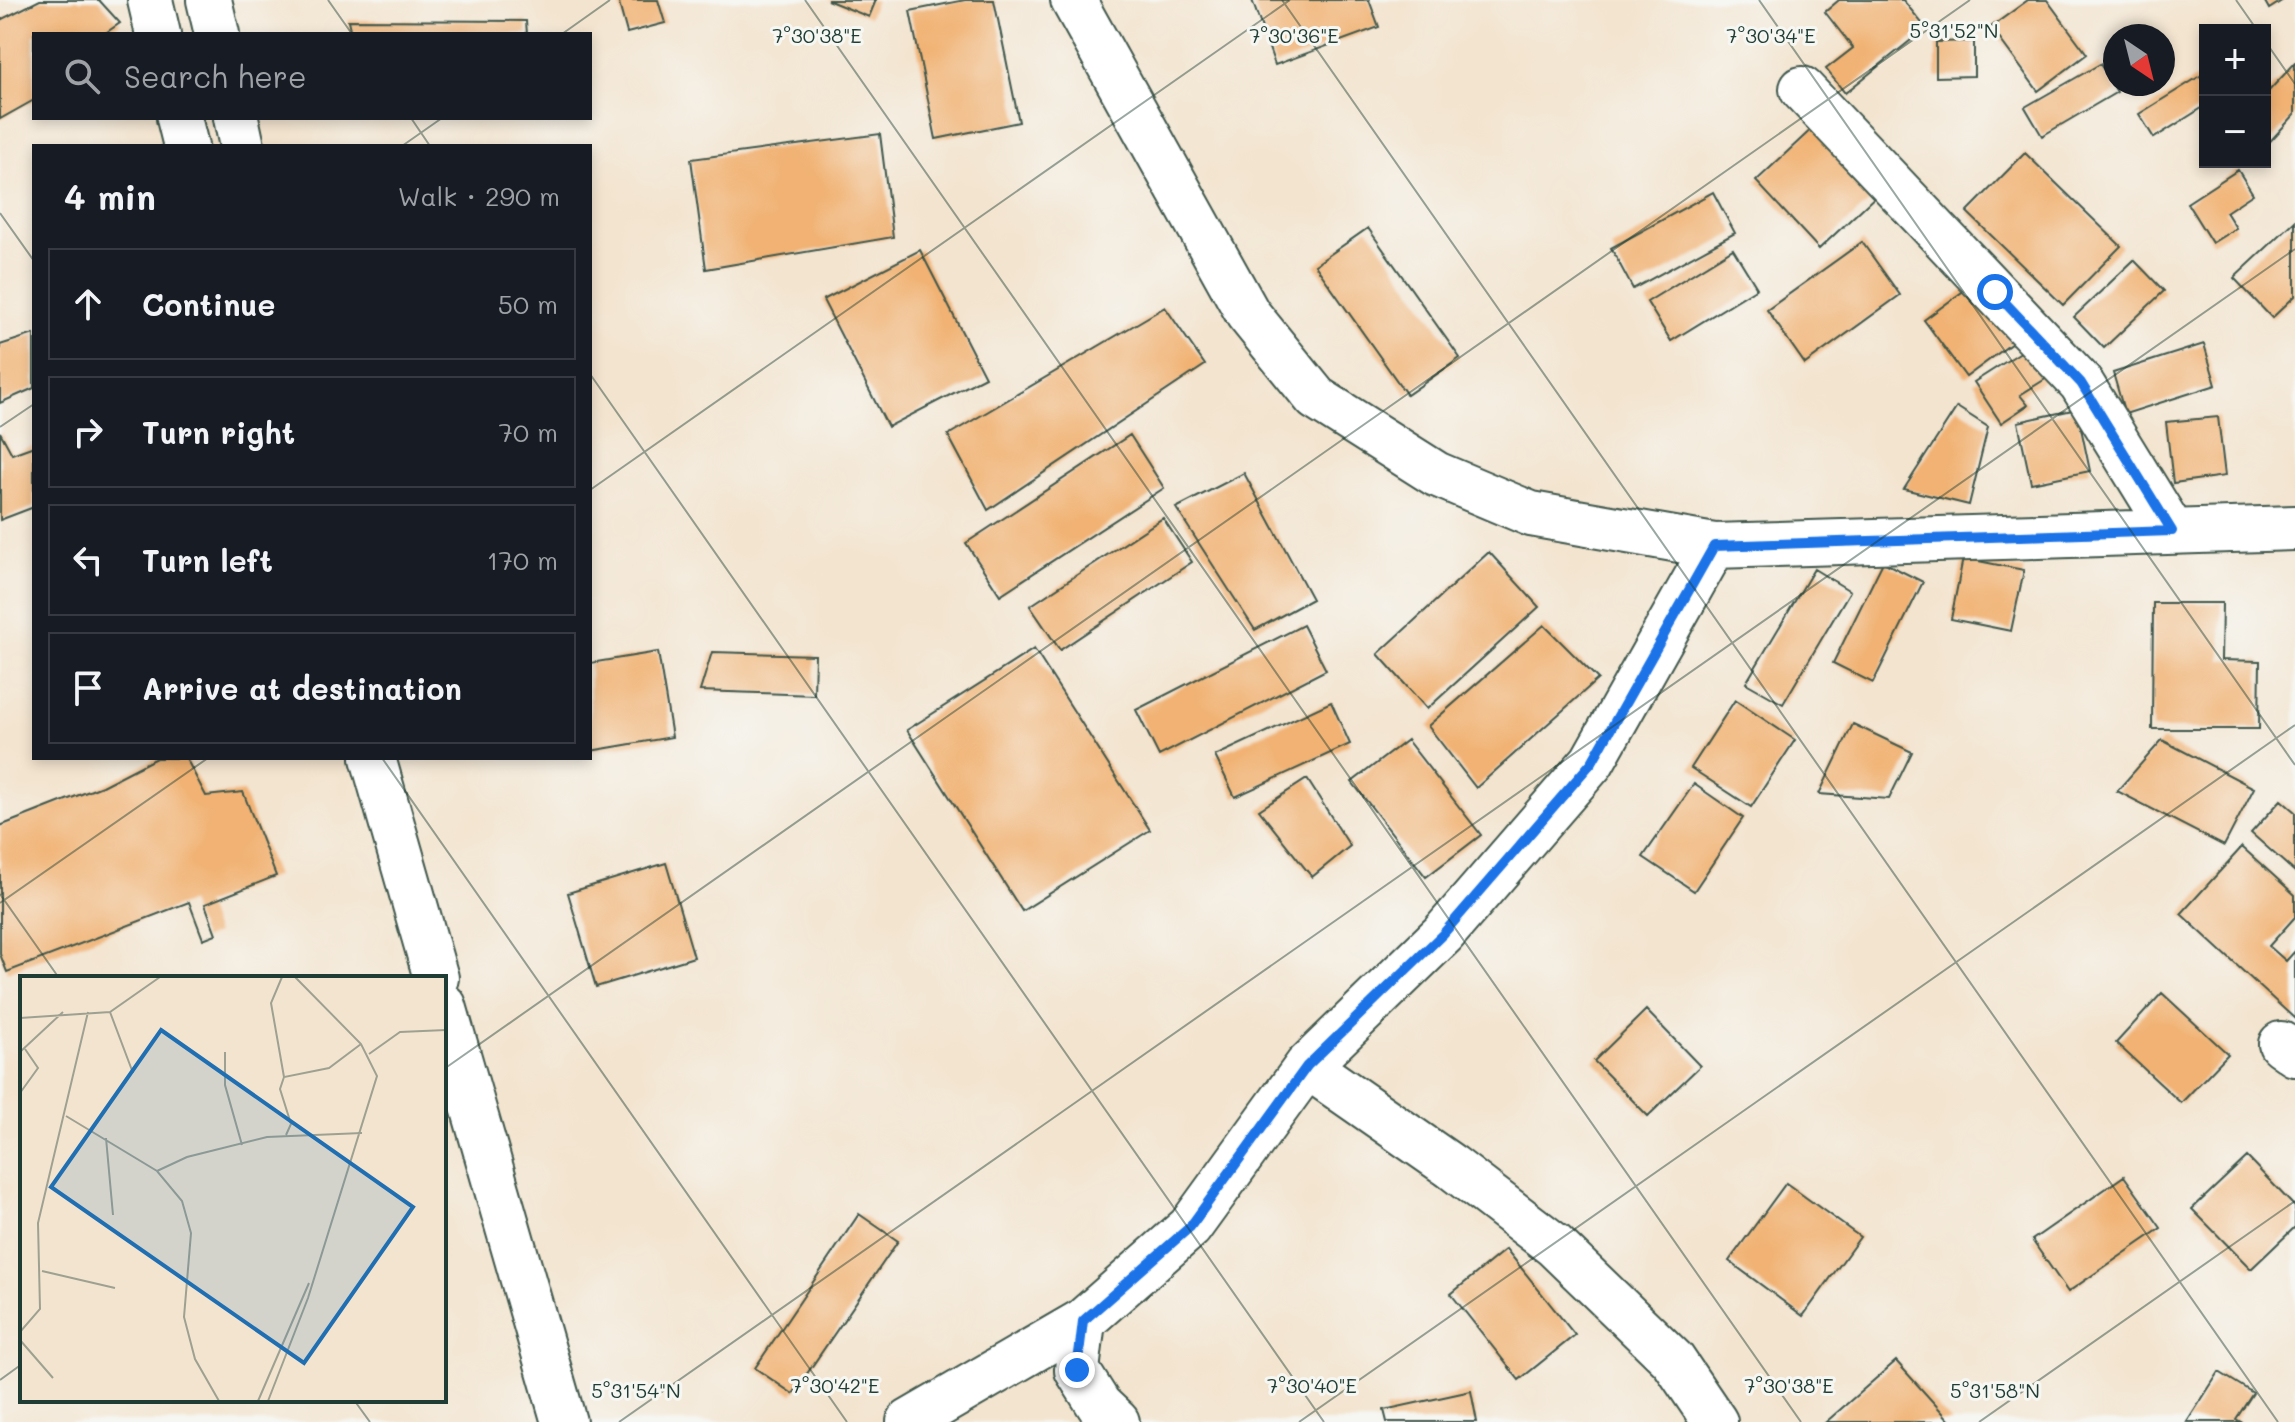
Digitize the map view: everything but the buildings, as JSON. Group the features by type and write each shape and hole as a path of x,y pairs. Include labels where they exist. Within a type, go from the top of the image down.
{"street":[{"path":"150,0 158,32"},
{"path":"209,0 217,32"},
{"path":"1073,0 1248,314 1316,398 1436,474 1531,514 1714,546 2295,528"},
{"path":"1802,89 2081,383 2172,531"},
{"path":"180,120 186,144"},
{"path":"236,120 242,144"},
{"path":"909,1422 1083,1321 1190,1227 1307,1066 1443,934 1592,762 1714,546"},
{"path":"374,760 435,976"},
{"path":"446,1013 564,1422"},
{"path":"1307,1066 1452,1167 1554,1245 1673,1360 1715,1422"},
{"path":"1083,1321 1077,1370 1099,1405 1117,1422"}],"route":[{"path":"1077,1370 1083,1321 1190,1227 1307,1066 1443,934 1592,762 1714,546 2172,531 2081,383 1995,292"}]}
